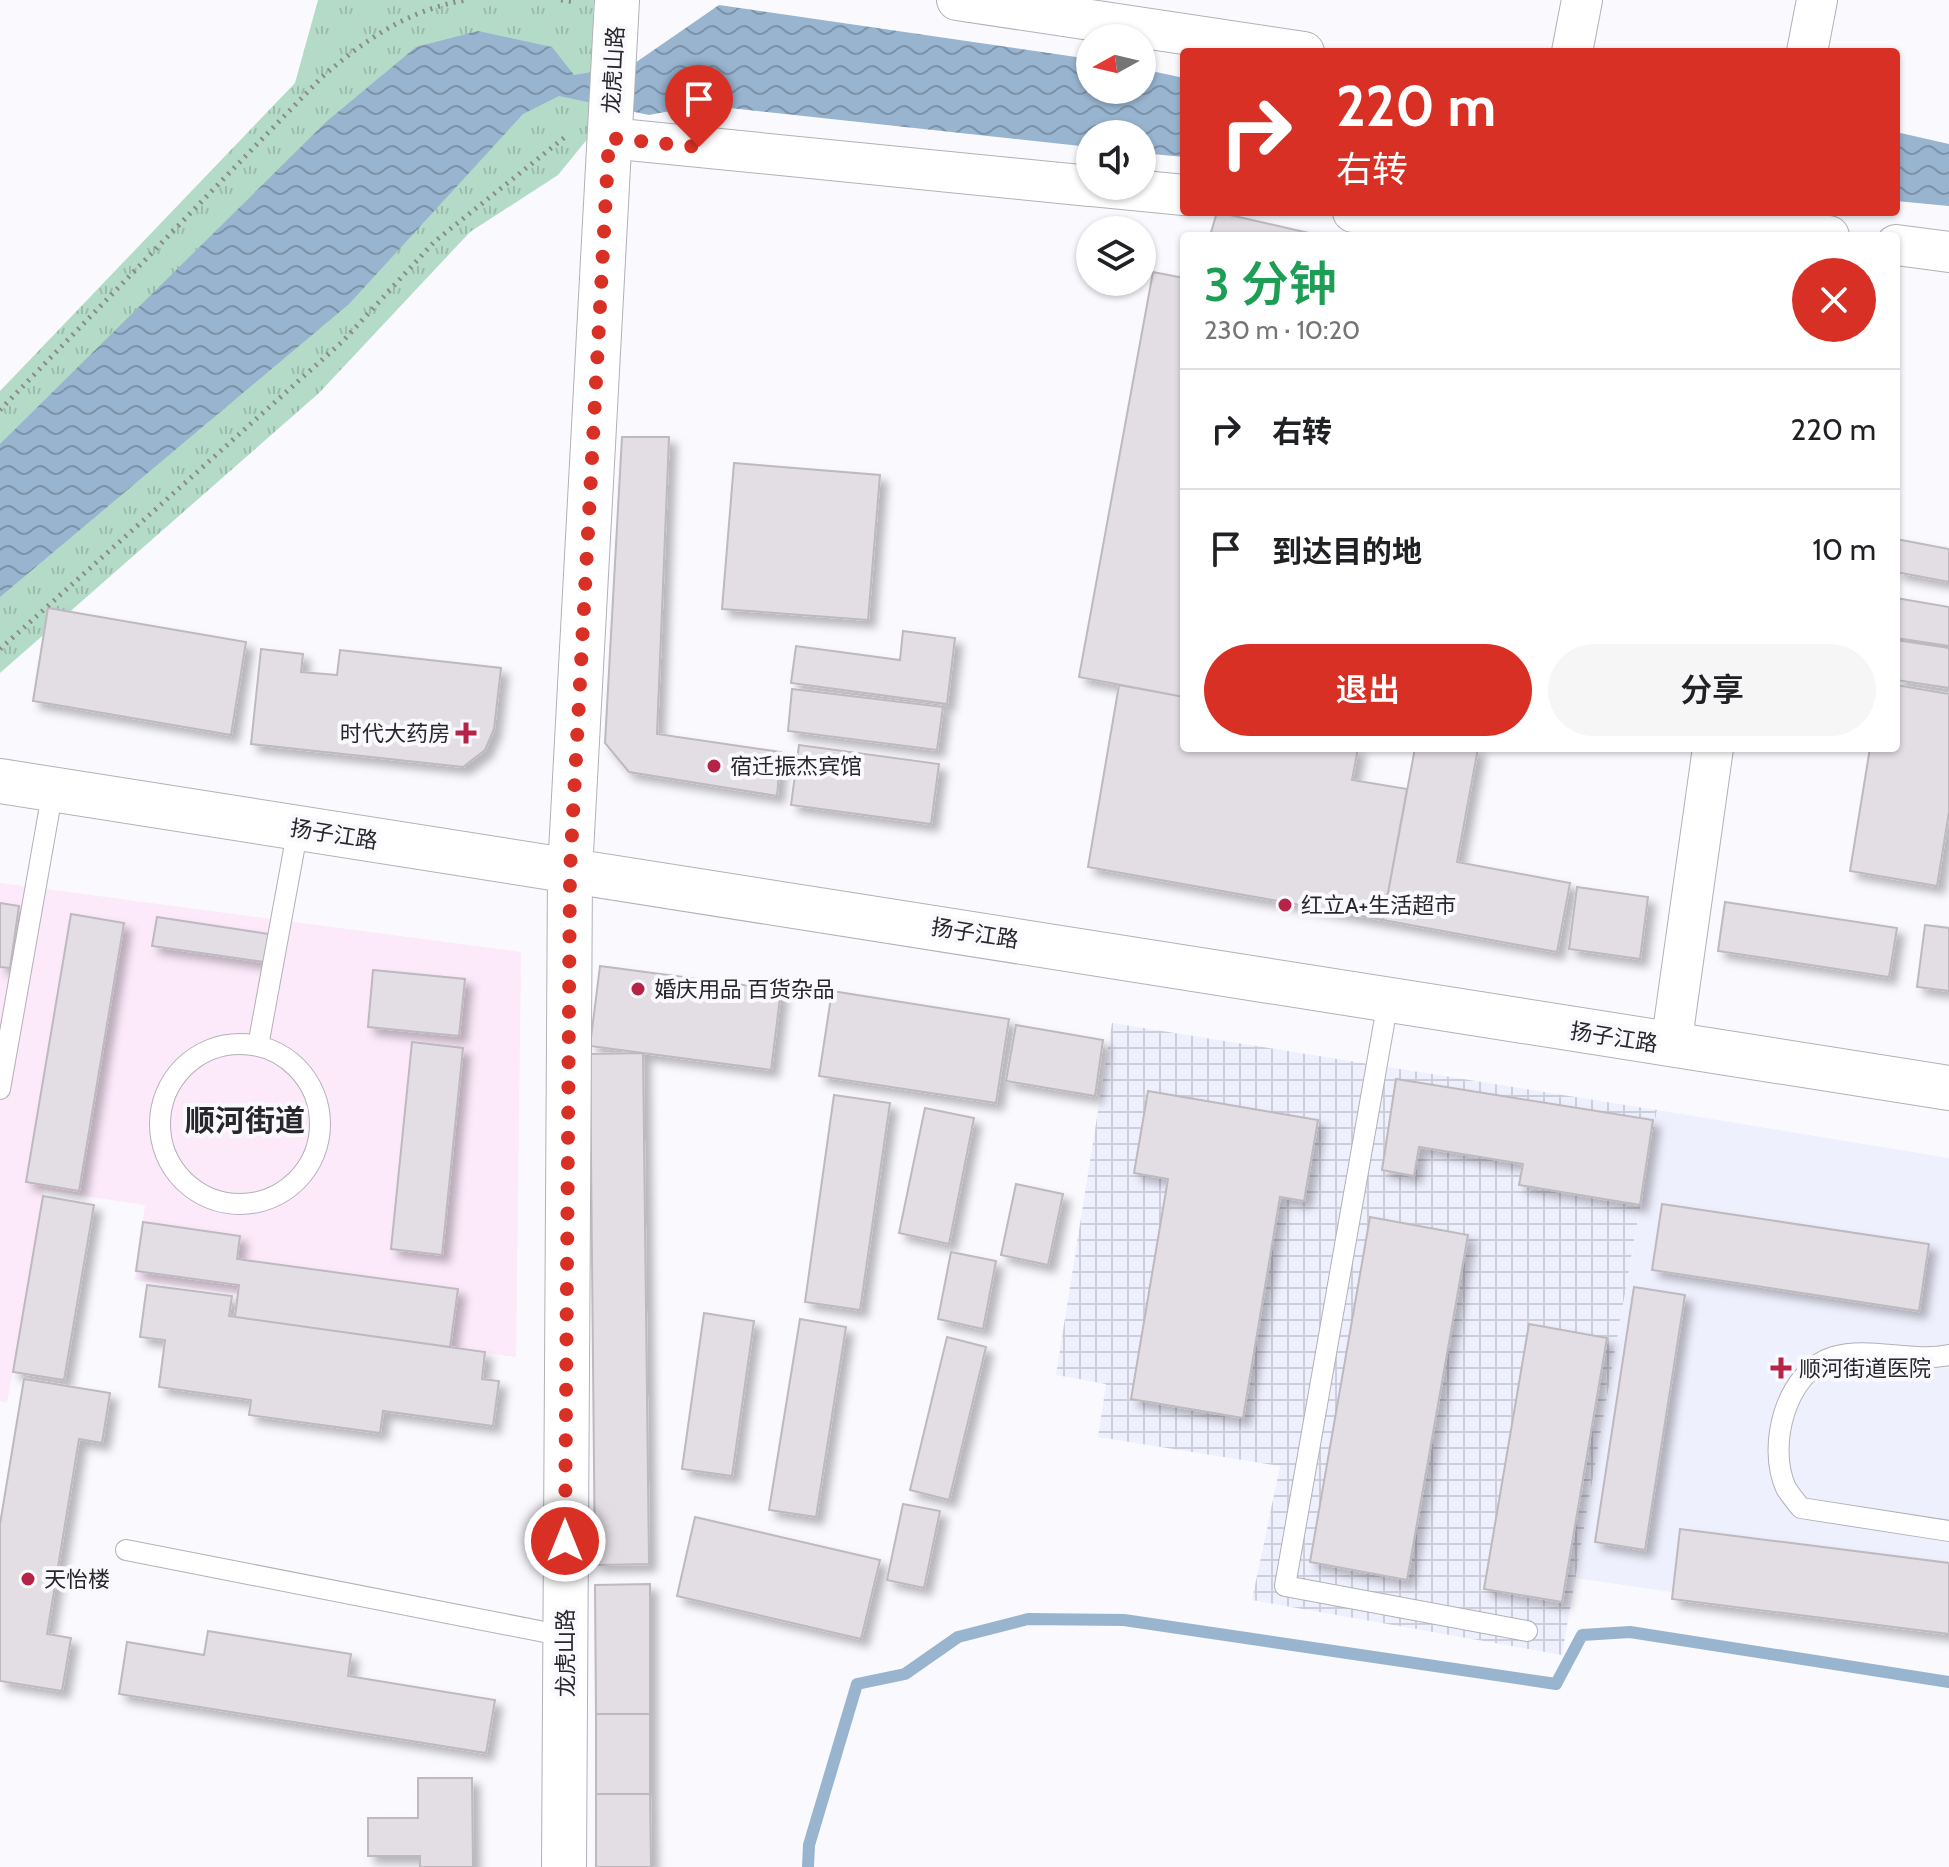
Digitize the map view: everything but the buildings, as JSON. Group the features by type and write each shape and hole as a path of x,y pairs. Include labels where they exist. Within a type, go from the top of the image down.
{"street":[{"name":"龙虎山路","path":"564,1867 570,871 617,0"},
{"path":"957,0 1277,48"},
{"path":"1573,48 1582,0"},
{"path":"1808,48 1817,0"},
{"path":"609,138 1076,185"},
{"path":"1156,192 1180,195"},
{"path":"1477,216 1787,226 1812,232"},
{"path":"1900,246 1949,252"},
{"path":"1671,1046 1712,752"},
{"name":"扬子江路","path":"0,781 1949,1088"}],"lane":[{"path":"0,1089 53,789"},
{"path":"258,1046 298,828"},
{"path":"1388,1001 1285,1586 1527,1631"},
{"path":"231,1044 258,1046 292,1064 314,1096 319,1121 317,1147 305,1170 288,1189 265,1201 239,1204 213,1200 189,1186 172,1166 161,1141 160,1114 168,1088 183,1067 205,1051 231,1044"},
{"path":"1949,1355 1860,1353 1831,1357 1804,1376 1790,1400 1778,1434 1786,1488 1801,1508 1949,1531"},
{"path":"126,1550 565,1636"}],"path":[{"path":"0,410 322,77 369,37 430,6 466,0"},
{"path":"0,649 343,341 434,242 566,136 575,133 609,138"}],"shaded area":[{"path":"0,883 521,952 516,1357 235,1317 237,1294 135,1280 145,1205 44,1190 7,1403 0,1401"},
{"path":"1112,1023 1657,1110 1562,1655 1252,1600 1280,1466 1098,1437 1106,1384 1056,1375"},
{"name":"顺河街道医院","path":"1657,1110 1949,1158 1949,1633 1576,1578"}],"green space":[{"path":"318,0 594,0 589,137 558,175 470,232 319,393 0,673 0,391 295,83"}],"water":[{"path":"719,5 1076,57 1076,104 1156,104 1156,72 1180,77 1180,157 1156,154 1156,120 1076,120 1076,145 702,105 649,115 559,96 523,114 349,304 0,597 0,444 326,122 416,47 478,31 552,47 574,75 632,65"},
{"path":"1900,133 1949,144 1949,206 1900,201"}],"waterway":[{"path":"808,1867 809,1845 857,1684 905,1674 958,1637 1028,1619 1124,1620 1556,1684 1582,1635 1630,1632 1949,1682"}],"place":[{"name":"时代大药房","path":"466,733"},
{"name":"宿迁振杰宾馆","path":"714,766"},
{"name":"红立A+生活超市","path":"1285,905"},
{"name":"婚庆用品 百货杂品","path":"638,989"},
{"name":"顺河街道医院","path":"1781,1368"},
{"name":"天怡楼","path":"28,1579"}],"district":[{"name":"顺河街道","path":"245,1121"}],"route":[{"path":"565,1541 570,871 609,138 699,147"}]}
